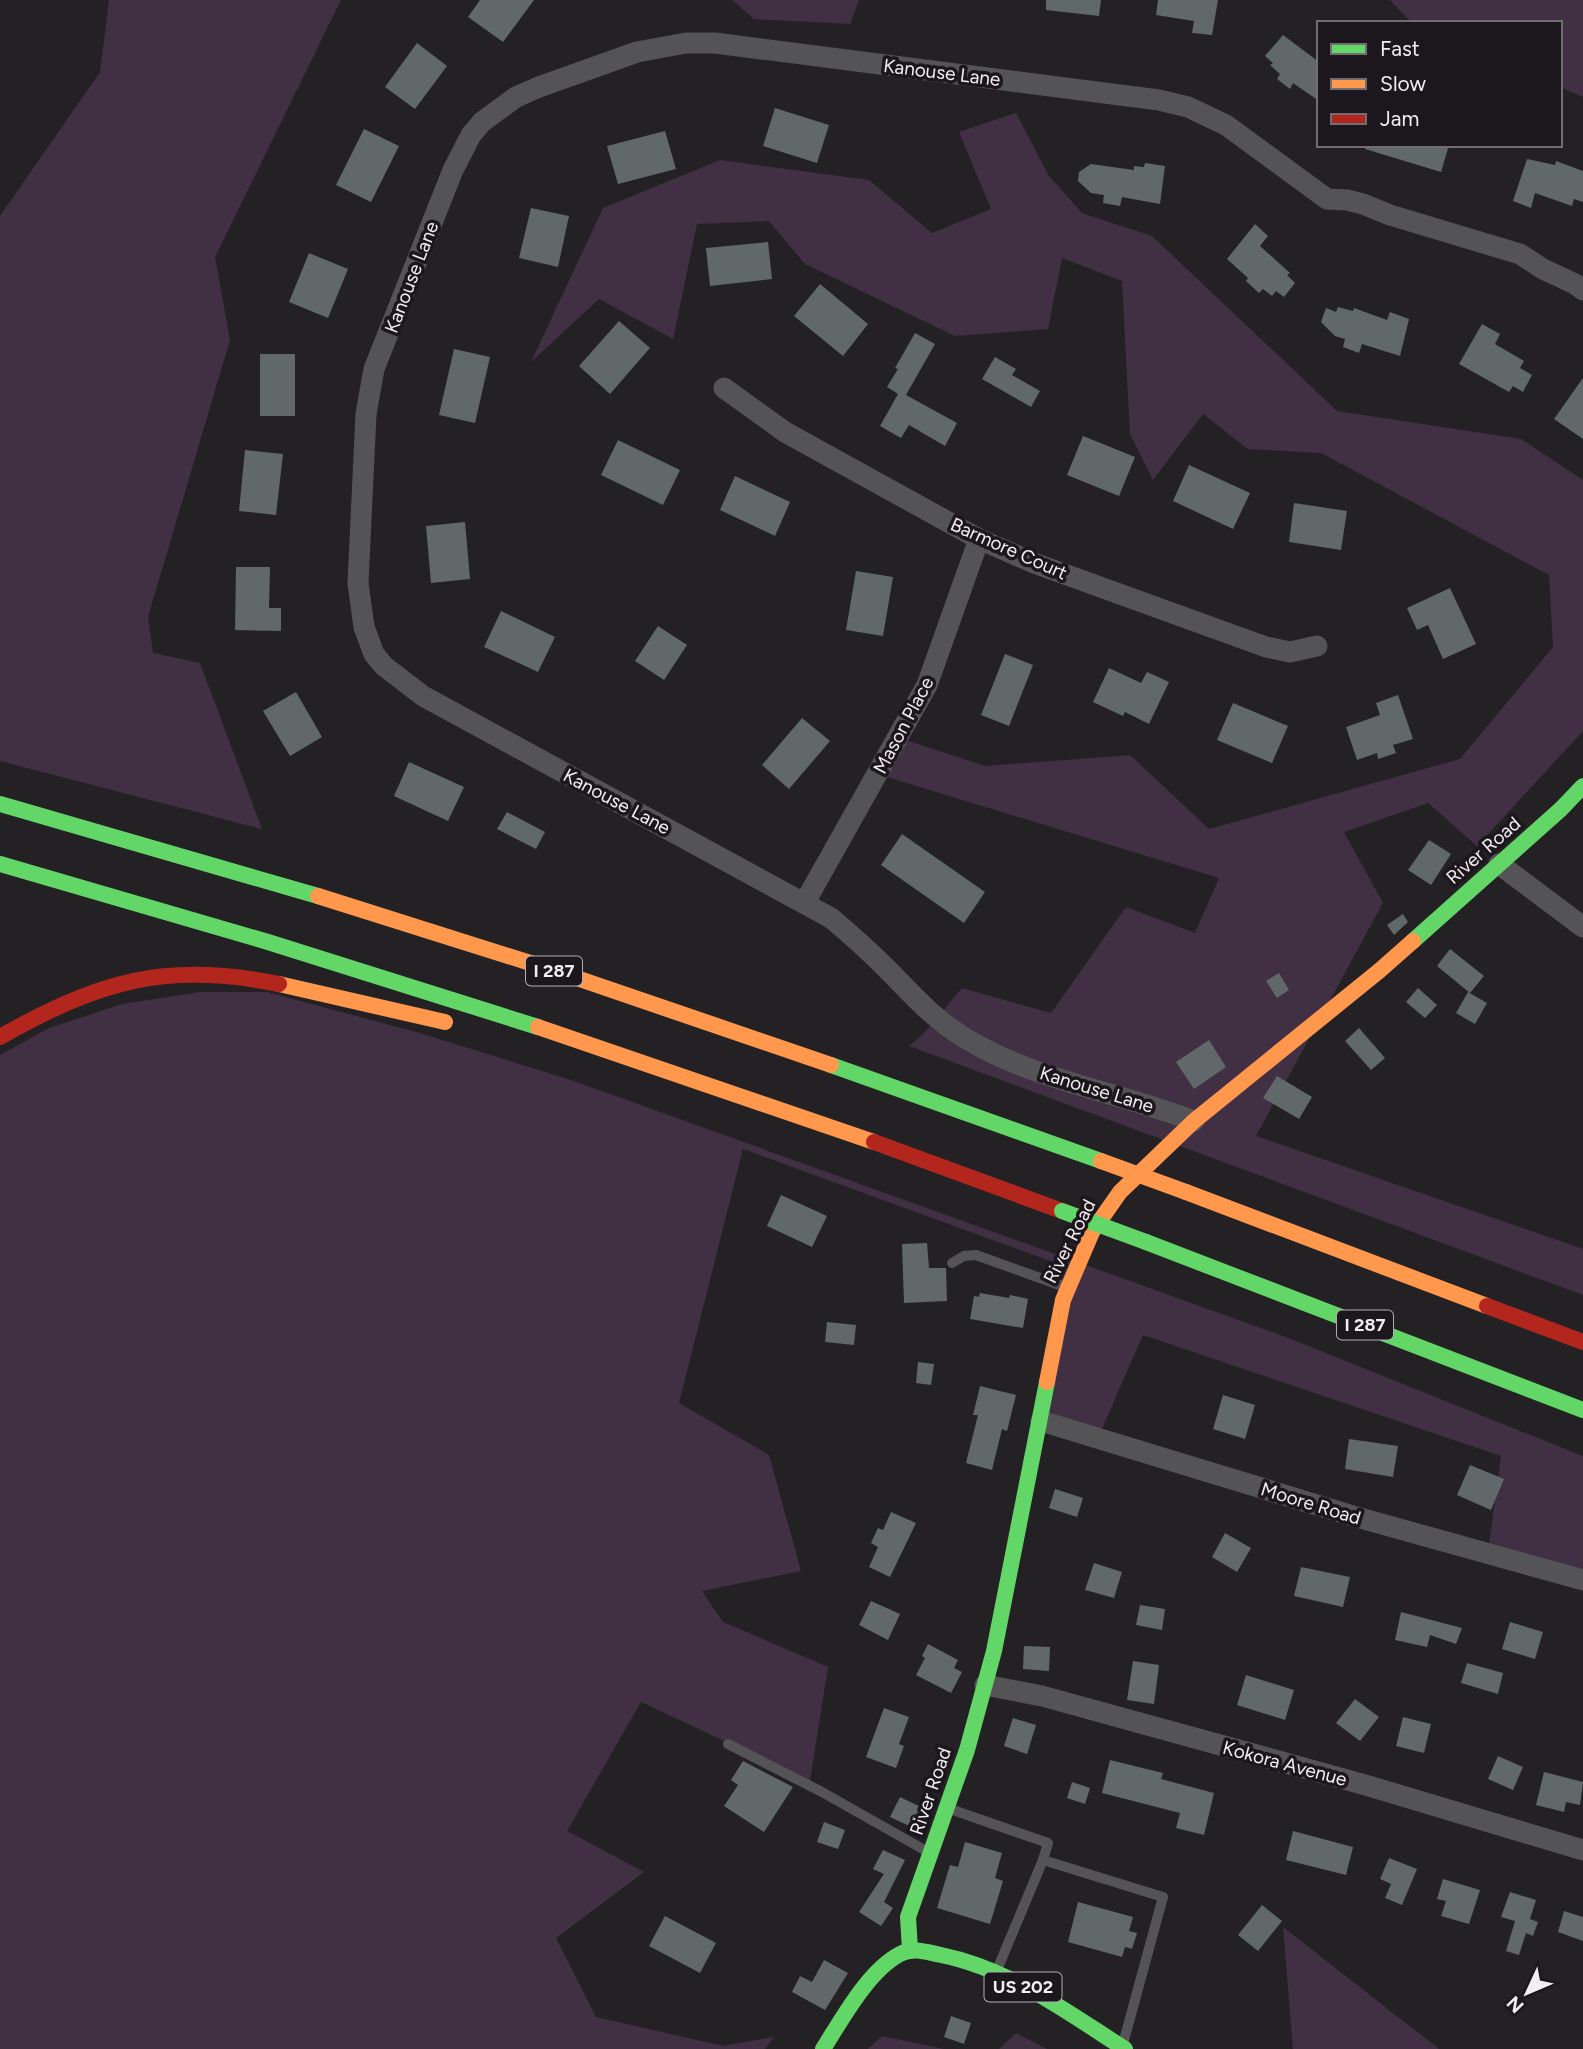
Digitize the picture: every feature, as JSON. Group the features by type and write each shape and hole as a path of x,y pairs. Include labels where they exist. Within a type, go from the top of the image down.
{"main road":[{"name":"River Road","path":"910,1950 908,1917 967,1751 985,1685 1041,1420 1063,1300 1092,1232 1106,1210 1139,1172 1194,1121 1379,971 1583,786"},
{"name":"I 287","path":"0,804 486,948 738,1032 1186,1192 1583,1342"},
{"name":"I 287","path":"0,864 213,925 455,1000 720,1088 1146,1242 1583,1410"},
{"path":"0,1037 56,1007 92,992 143,978 199,973 264,981 464,1026"},
{"path":"545,1046 720,1088"},
{"path":"824,2048 854,2001 884,1965 910,1950"},
{"name":"US 202","path":"910,1950 950,1956 996,1972 1124,2048"}],"street":[{"name":"Kanouse Lane","path":"1194,1121 1155,1106 1073,1084 999,1057 965,1039 916,1001 861,943 831,918 423,696 384,666 368,642 358,583 366,414 374,369 453,170 471,135 482,122 499,108 539,87 637,52 686,43 715,43 1159,100 1188,107 1226,125 1327,199 1363,204 1390,215 1520,254 1583,290"},
{"name":"Barmore Court","path":"724,388 785,432 979,538 1034,563 1266,647 1290,652 1317,646"},
{"name":"Mason Place","path":"805,902 927,685 979,538"},
{"path":"1499,864 1583,927"},
{"name":"Moore Road","path":"1041,1420 1353,1516 1583,1580"},
{"name":"Kokora Avenue","path":"985,1685 1042,1696 1189,1736 1583,1850"}],"lane":[{"path":"952,1262 964,1256 976,1255 1068,1288"},
{"path":"728,1744 822,1792 931,1853"},
{"path":"947,1808 1048,1843 996,1972"},
{"path":"1043,1860 1163,1897 1124,2048"}],"shaded area":[{"path":"109,0 341,0 215,257 230,340 148,617 153,653 200,663 262,829 0,761 0,216 100,72"},
{"path":"732,0 859,0 850,24 754,19"},
{"path":"1390,0 1583,0 1583,97 1562,88 1562,21 1408,19"},
{"path":"1016,113 1049,176 1082,213 1152,236 1337,411 1521,439 1583,480 1583,731 1477,846 1428,803 1344,832 1383,903 1256,1136 1583,1249 1583,1295 909,1046 924,1033 962,988 1051,1013 1126,907 1195,933 1219,878 877,774 893,736 985,766 1130,755 1209,829 1460,759 1553,647 1549,575 1321,453 1248,449 1203,414 1153,480 1130,434 1122,281 1062,258 1048,329 955,336 805,264 769,221 697,224 673,339 599,299 531,362 603,208 720,160 869,180 932,233 991,209 959,132"},
{"path":"201,992 267,992 420,1033 571,1080 1286,1337 1583,1456 1583,1581 1488,1552 1501,1456 1143,1335 1101,1431 1034,1414 1064,1266 743,1149 679,1403 769,1455 801,1571 702,1591 723,1622 828,1667 810,1781 641,1702 567,1831 644,1872 556,1938 596,2017 723,2046 774,2037 765,2049 0,2049 0,1055 49,1028 122,1004"},
{"path":"1283,1927 1439,2049 1293,2049"},
{"path":"1016,2033 1047,2049 999,2049"},
{"path":"882,2036 944,2049 868,2049"}],"building":[{"path":"480,0 534,0 503,42 468,17"},
{"path":"1046,0 1101,0 1099,16 1046,10"},
{"path":"1158,0 1218,0 1212,35 1192,33 1194,21 1156,15"},
{"path":"1283,35 1317,60 1317,100 1293,83 1290,89 1277,79 1280,74 1265,56"},
{"path":"417,43 447,66 415,109 385,87"},
{"path":"775,108 829,125 817,163 763,146"},
{"path":"364,129 399,146 371,202 336,185"},
{"path":"665,131 676,169 618,184 607,146"},
{"path":"1366,147 1448,147 1441,172"},
{"path":"1527,159 1555,165 1556,161 1583,171 1583,202 1574,199 1572,206 1535,193 1531,208 1513,201"},
{"path":"1145,163 1165,166 1160,204 1122,197 1120,206 1103,203 1104,195 1091,193 1078,181 1079,172 1091,164 1134,170 1134,166 1144,167"},
{"path":"531,208 569,216 558,267 519,258"},
{"path":"1255,224 1268,236 1260,246 1290,273 1287,275 1295,283 1284,297 1276,291 1272,296 1263,289 1259,293 1246,281 1248,278 1227,259"},
{"path":"768,242 772,279 710,286 706,248"},
{"path":"309,253 348,269 328,318 289,302"},
{"path":"820,284 868,324 843,356 794,316"},
{"path":"1338,307 1353,311 1354,308 1387,320 1390,312 1409,319 1400,356 1362,344 1359,353 1343,347 1345,339 1335,336 1321,322 1326,308 1336,312"},
{"path":"619,321 650,348 610,394 579,366"},
{"path":"1482,324 1500,334 1495,344 1524,361 1520,368 1532,375 1523,392 1513,386 1509,392 1459,364"},
{"path":"915,333 935,344 906,395 957,423 945,446 909,425 901,438 880,426 898,394 887,387"},
{"path":"454,349 490,357 475,423 439,415"},
{"path":"260,354 295,354 295,416 260,416"},
{"path":"995,357 1016,369 1012,375 1040,391 1031,407 982,379"},
{"path":"1583,378 1583,439 1554,419"},
{"path":"1083,436 1135,457 1119,496 1067,475"},
{"path":"618,440 680,470 663,505 601,475"},
{"path":"245,450 283,454 276,515 239,511"},
{"path":"1189,465 1250,493 1233,529 1173,501"},
{"path":"735,476 790,502 775,536 720,510"},
{"path":"1294,503 1347,511 1341,550 1289,542"},
{"path":"465,522 470,579 431,583 426,526"},
{"path":"236,567 270,567 269,608 281,608 281,631 235,630"},
{"path":"856,571 893,577 883,636 846,630"},
{"path":"1450,588 1476,644 1443,659 1428,625 1417,630 1407,608"},
{"path":"501,611 555,637 538,672 484,647"},
{"path":"658,626 687,645 664,680 635,661"},
{"path":"1005,654 1033,665 1009,726 981,715"},
{"path":"1109,668 1141,683 1147,672 1169,682 1149,724 1125,712 1123,716 1093,702"},
{"path":"296,692 322,737 290,756 263,711"},
{"path":"1398,695 1413,739 1393,745 1396,753 1378,759 1377,753 1357,760 1346,727 1380,715 1376,703"},
{"path":"1233,703 1288,726 1272,763 1217,740"},
{"path":"802,718 830,741 789,789 762,765"},
{"path":"409,762 464,787 448,821 394,796"},
{"path":"507,812 545,832 536,849 497,829"},
{"path":"902,834 985,892 964,923 881,865"},
{"path":"1429,840 1451,854 1431,885 1408,870"},
{"path":"1403,914 1408,922 1394,935 1387,925"},
{"path":"1450,949 1484,976 1470,993 1437,966"},
{"path":"1279,973 1289,990 1277,998 1266,981"},
{"path":"1418,988 1437,1005 1425,1018 1406,1002"},
{"path":"1468,992 1487,1003 1475,1024 1456,1013"},
{"path":"1359,1028 1385,1058 1371,1070 1345,1041"},
{"path":"1209,1040 1226,1067 1194,1089 1176,1062"},
{"path":"1277,1076 1312,1097 1299,1119 1263,1098"},
{"path":"781,1195 827,1216 812,1247 767,1226"},
{"path":"927,1243 929,1268 946,1268 947,1301 904,1303 902,1244"},
{"path":"980,1293 1028,1299 1023,1328 970,1319 974,1296 979,1297"},
{"path":"827,1322 856,1325 854,1345 825,1342"},
{"path":"918,1362 934,1364 931,1385 916,1383"},
{"path":"980,1386 1016,1395 1007,1431 1002,1429 992,1470 966,1463 978,1415 973,1415"},
{"path":"1223,1395 1255,1405 1245,1439 1213,1429"},
{"path":"1349,1439 1398,1446 1393,1477 1345,1469"},
{"path":"1470,1465 1504,1479 1491,1510 1457,1495"},
{"path":"1055,1489 1083,1498 1077,1517 1049,1508"},
{"path":"891,1512 916,1523 890,1577 869,1567 878,1547 871,1543 878,1528 883,1530"},
{"path":"1225,1533 1251,1548 1237,1572 1212,1557"},
{"path":"1094,1563 1122,1572 1114,1598 1085,1590"},
{"path":"1301,1567 1350,1577 1343,1607 1294,1596"},
{"path":"871,1601 900,1614 888,1640 859,1625"},
{"path":"1140,1605 1165,1609 1162,1630 1136,1625"},
{"path":"1401,1612 1462,1628 1456,1644 1430,1635 1427,1647 1395,1640"},
{"path":"1510,1622 1543,1632 1535,1659 1502,1649"},
{"path":"928,1644 958,1660 954,1668 962,1672 951,1693 916,1675 925,1658 922,1656"},
{"path":"1024,1646 1050,1647 1049,1671 1023,1669"},
{"path":"1133,1661 1159,1665 1154,1704 1127,1700"},
{"path":"1467,1663 1503,1673 1498,1694 1461,1683"},
{"path":"1246,1675 1294,1690 1285,1720 1237,1705"},
{"path":"1355,1699 1379,1717 1360,1741 1336,1723"},
{"path":"884,1708 909,1717 899,1744 904,1746 896,1768 866,1757"},
{"path":"1403,1717 1431,1724 1424,1753 1396,1746"},
{"path":"1013,1718 1036,1725 1027,1754 1004,1746"},
{"path":"1498,1756 1523,1767 1513,1790 1488,1779"},
{"path":"1110,1760 1163,1773 1161,1779 1214,1793 1204,1835 1176,1828 1180,1813 1102,1793"},
{"path":"743,1761 793,1787 764,1832 724,1806 738,1785 731,1780"},
{"path":"1544,1772 1583,1782 1580,1805 1566,1802 1564,1812 1536,1805"},
{"path":"1072,1782 1090,1788 1085,1804 1067,1798"},
{"path":"900,1797 927,1810 920,1831 890,1817"},
{"path":"824,1822 845,1830 838,1849 817,1842"},
{"path":"1293,1831 1353,1847 1346,1875 1286,1860"},
{"path":"965,1842 1002,1853 995,1878 1003,1881 990,1924 937,1908 950,1865 958,1867"},
{"path":"883,1850 905,1860 884,1902 893,1908 881,1926 859,1912 884,1874 873,1869"},
{"path":"1389,1858 1417,1869 1402,1905 1385,1898 1391,1884 1380,1879"},
{"path":"1443,1879 1480,1890 1469,1924 1441,1916 1446,1901 1437,1899"},
{"path":"1510,1892 1536,1900 1530,1919 1538,1922 1533,1936 1526,1933 1519,1955 1506,1951 1515,1921 1501,1917"},
{"path":"1078,1902 1133,1917 1129,1931 1137,1933 1132,1949 1125,1947 1122,1957 1068,1942"},
{"path":"1262,1905 1282,1921 1258,1951 1238,1935"},
{"path":"1564,1911 1583,1917 1583,1941 1558,1932"},
{"path":"665,1916 716,1943 700,1973 649,1946"},
{"path":"824,1960 848,1973 825,2010 792,1992 800,1976 812,1982"},
{"path":"951,2016 971,2023 964,2044 944,2037"}],"traffic: fast":[{"path":"1413,941 1561,809 1583,786"},
{"path":"0,804 318,896"},
{"path":"0,864 268,942 538,1027"},
{"path":"831,1065 1101,1161"},
{"path":"1062,1211 1146,1242"},
{"path":"1146,1242 1583,1410"},
{"path":"910,1950 908,1917 967,1750 994,1651 1047,1382"},
{"path":"823,2049 877,1972 900,1954 915,1950 991,1970 1037,1993 1125,2049"}],"traffic: slow":[{"path":"318,896 562,973 831,1065"},
{"path":"1047,1382 1063,1300 1092,1232 1120,1192 1194,1121 1413,941"},
{"path":"279,984 445,1022"},
{"path":"538,1027 874,1142"},
{"path":"1101,1161 1186,1192"},
{"path":"1186,1192 1487,1306"}],"traffic: jam":[{"path":"0,1037 69,1002 134,981 202,975 239,977 279,984"},
{"path":"874,1142 1062,1211"},
{"path":"1487,1306 1583,1342"}]}
